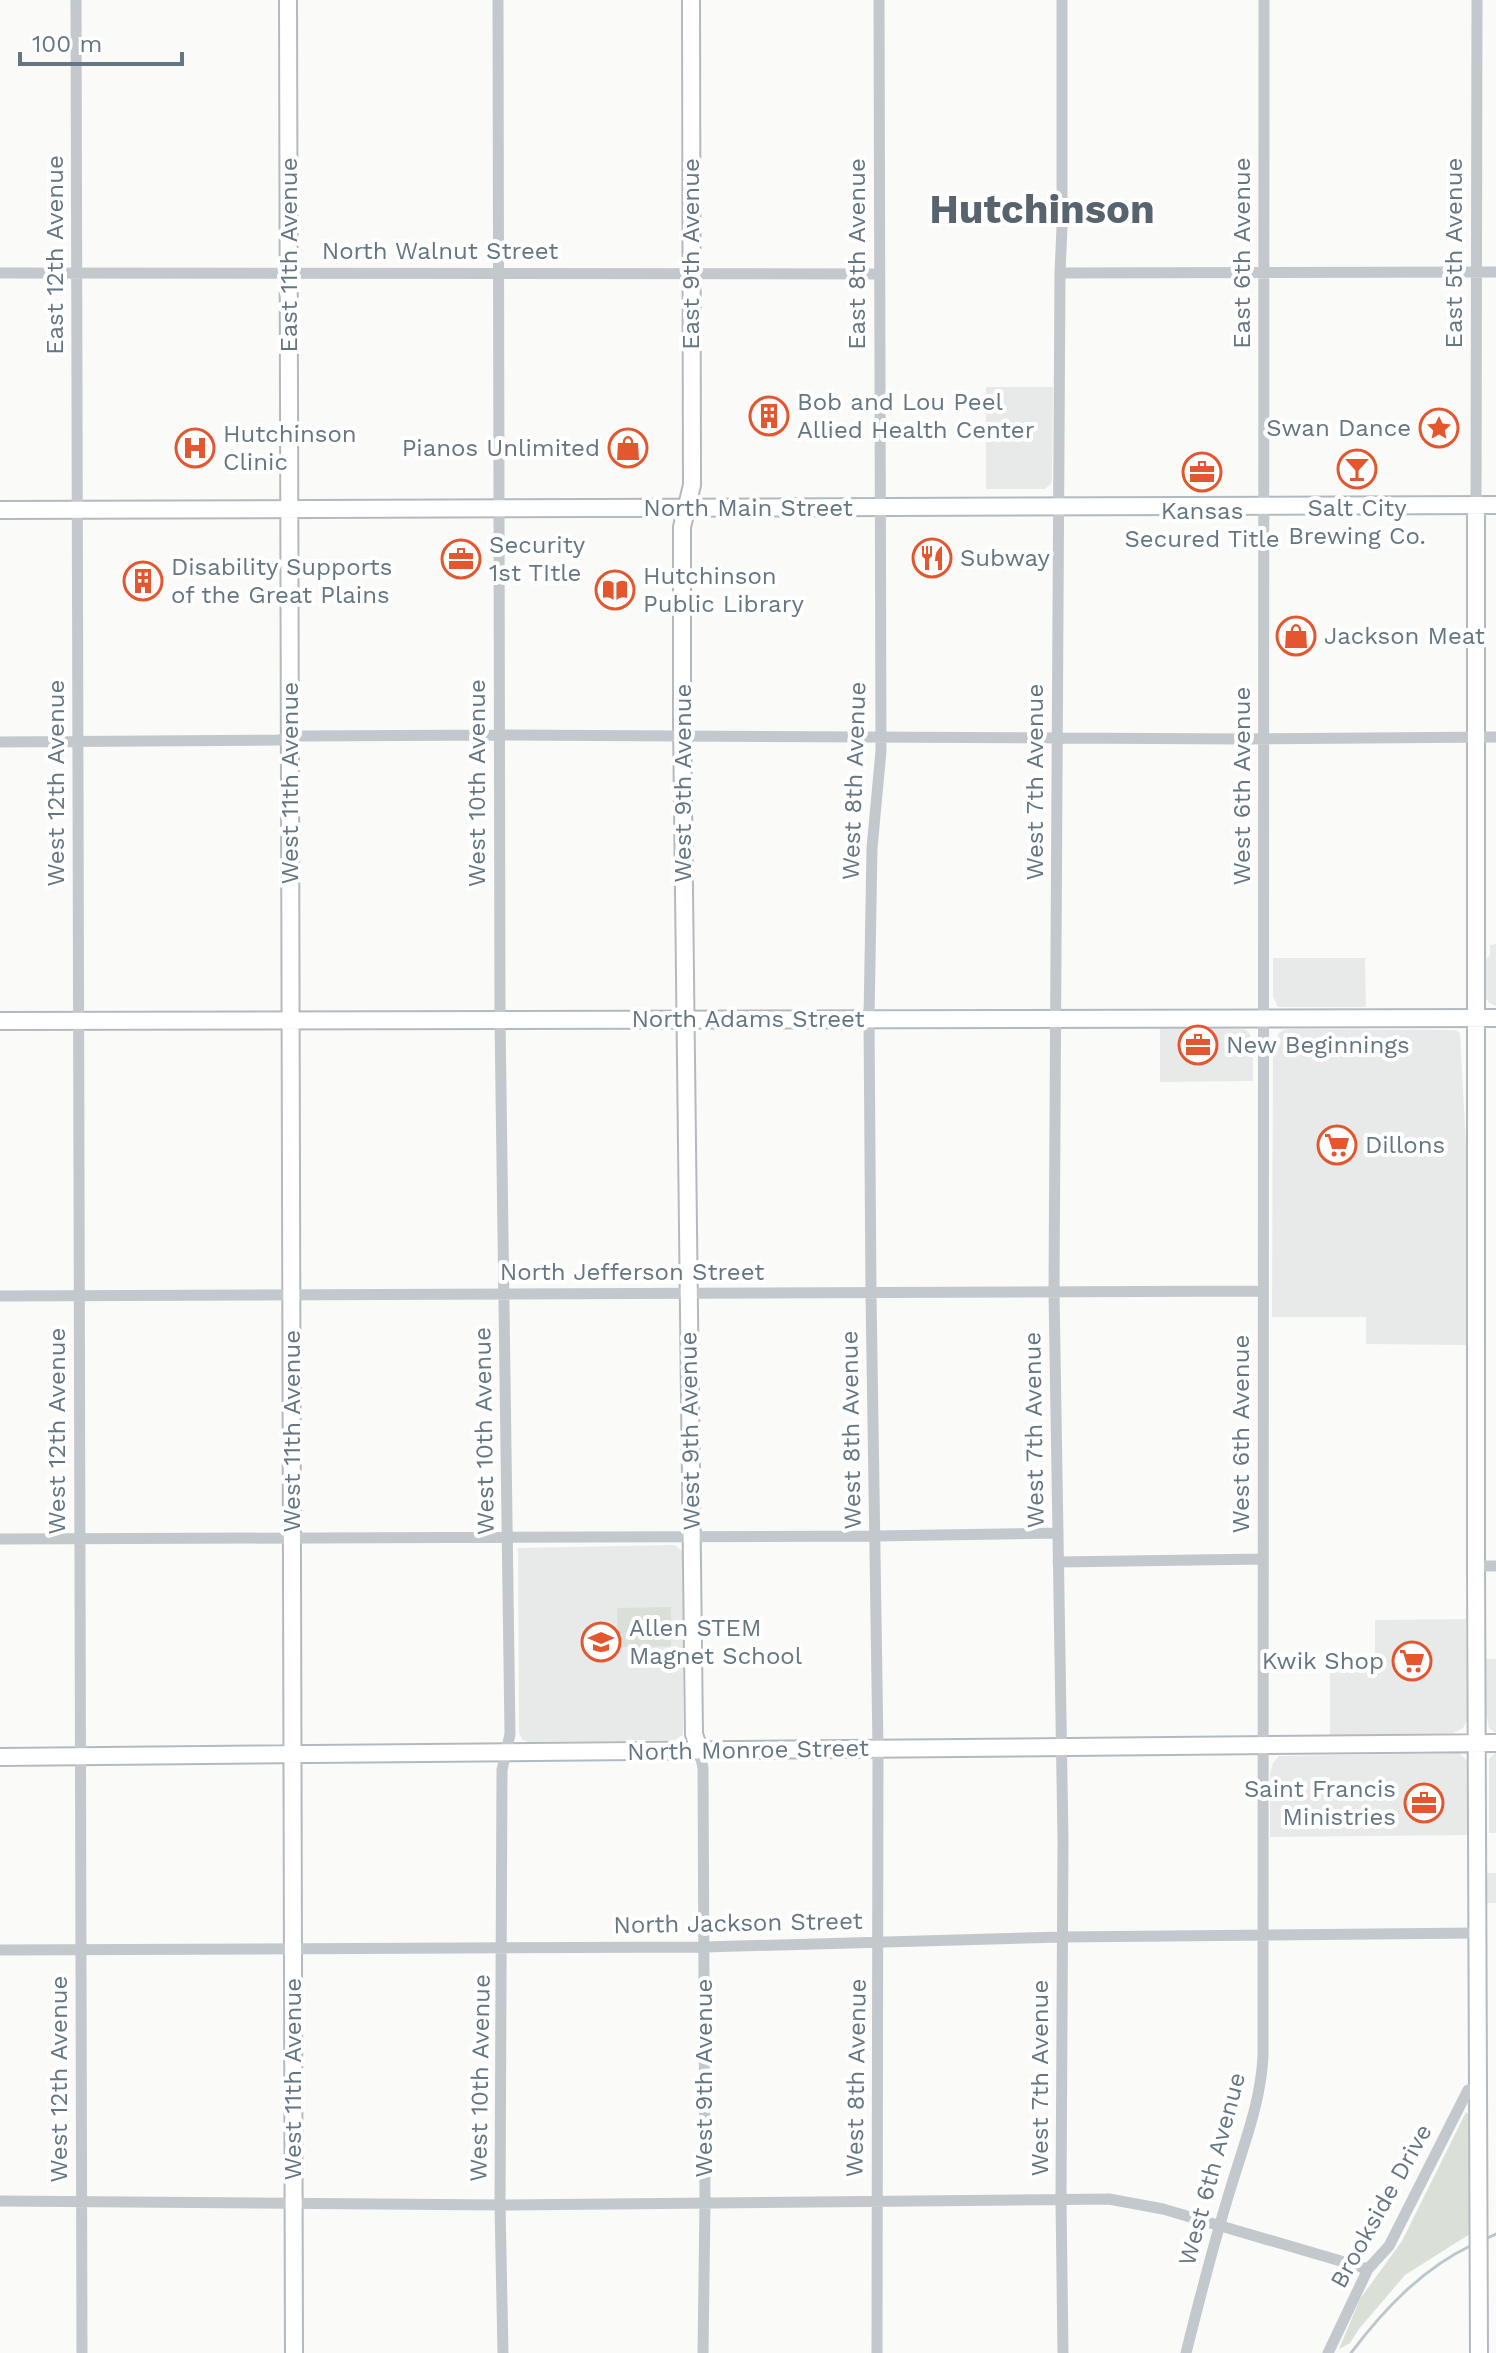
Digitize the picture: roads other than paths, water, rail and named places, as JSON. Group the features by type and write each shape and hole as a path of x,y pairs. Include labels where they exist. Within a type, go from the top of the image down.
{"street":[{"name":"East 12th Avenue","path":"76,0 77,510"},
{"name":"East 11th Avenue","path":"288,0 289,509"},
{"name":"West 10th Avenue","path":"498,0 500,1020 510,1734 502,1770 500,2205 503,2353"},
{"name":"East 9th Avenue","path":"687,508 692,485 691,0"},
{"name":"East 8th Avenue","path":"879,0 880,507"},
{"name":"West 7th Avenue","path":"1062,0 1054,1291 1061,1747 1063,2353"},
{"name":"East 6th Avenue","path":"1264,0 1264,506"},
{"name":"East 5th Avenue","path":"1476,505 1477,0"},
{"path":"1060,273 1496,272"},
{"name":"North Walnut Street","path":"0,273 879,274"},
{"path":"1476,505 1479,2353"},
{"name":"North Main Street","path":"0,510 1496,505"},
{"name":"West 6th Avenue","path":"1186,2353 1219,2227 1255,2109 1263,2070 1264,506"},
{"name":"West 8th Avenue","path":"877,2353 878,1748 869,1018 872,848 881,737 880,507"},
{"name":"West 9th Avenue","path":"687,508 682,527 684,1019 694,1734 703,1768 703,2353"},
{"name":"West 11th Avenue","path":"289,509 294,2353"},
{"name":"West 12th Avenue","path":"77,510 82,2353"},
{"path":"0,742 499,735 1496,737"},
{"name":"North Adams Street","path":"0,1021 1496,1018"},
{"name":"North Jefferson Street","path":"0,1296 1263,1291"},
{"path":"0,1539 1057,1533"},
{"path":"1058,1562 1263,1559"},
{"path":"1476,1566 1496,1566"},
{"name":"North Monroe Street","path":"0,1757 1496,1743"},
{"name":"North Jackson Street","path":"0,1950 704,1947 1062,1937 1478,1933"},
{"name":"Brookside Drive","path":"1328,2353 1368,2269 1389,2246 1468,2090 1478,2089"},
{"path":"0,2201 500,2205 1109,2199 1163,2209 1368,2269"}],"waterway":[{"path":"1483,2240 1496,2234"},
{"path":"1351,2353 1377,2321 1420,2278 1472,2245"}],"place":[{"name":"Bob and Lou Peel Allied Health Center","path":"769,416"},
{"name":"Swan Dance","path":"1439,428"},
{"name":"Hutchinson Clinic","path":"195,448"},
{"name":"Pianos Unlimited","path":"628,448"},
{"name":"Salt City Brewing Co.","path":"1357,469"},
{"name":"Kansas Secured Title","path":"1202,472"},
{"name":"Subway","path":"932,558"},
{"name":"Security 1st TItle","path":"461,559"},
{"name":"Disability Supports of the Great Plains","path":"143,581"},
{"name":"Hutchinson Public Library","path":"615,590"},
{"name":"Jackson Meat","path":"1296,636"},
{"name":"New Beginnings","path":"1198,1045"},
{"name":"Dillons","path":"1337,1145"},
{"name":"Allen STEM Magnet School","path":"601,1642"},
{"name":"Kwik Shop","path":"1412,1661"},
{"name":"Saint Francis Ministries","path":"1424,1803"}],"district":[{"name":"Hutchinson","path":"1042,209"}]}
